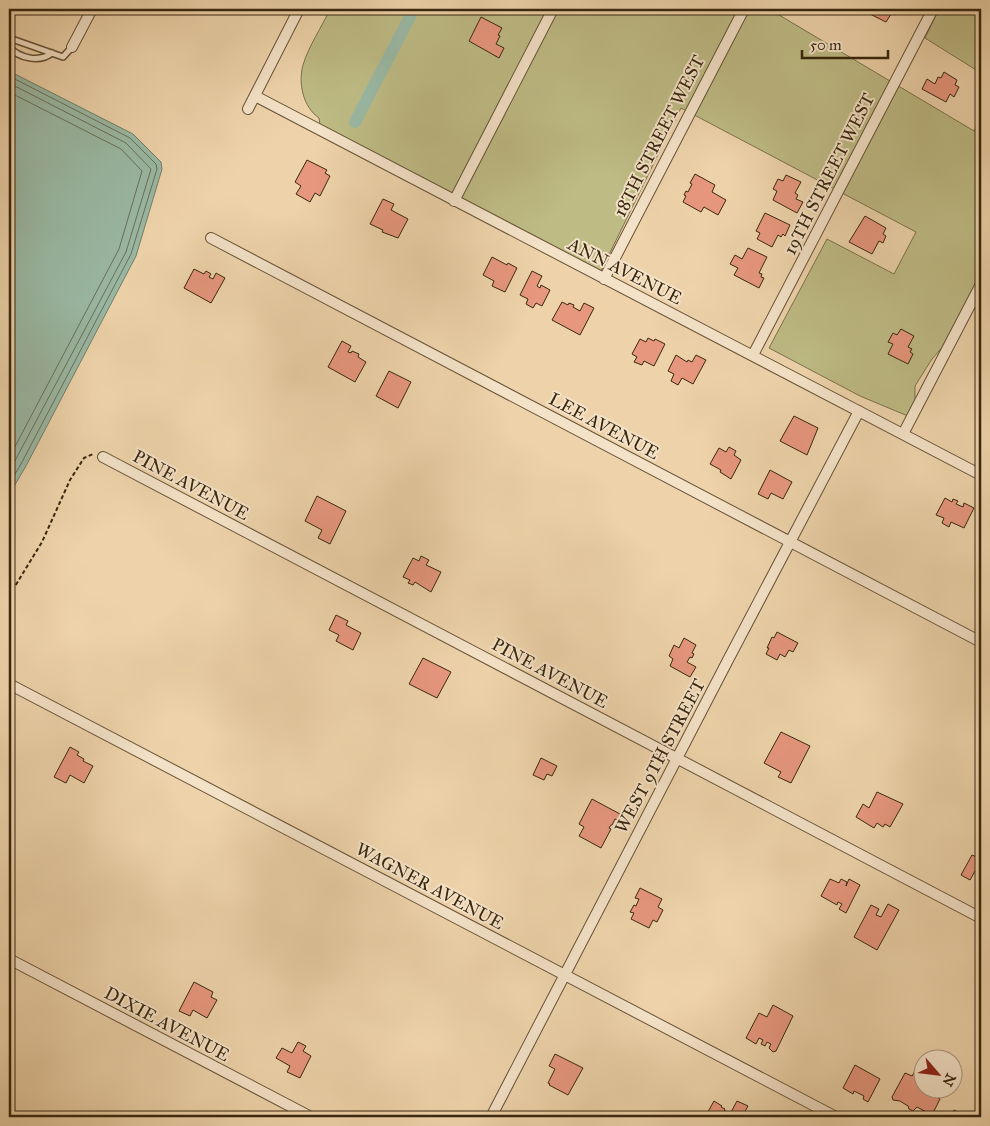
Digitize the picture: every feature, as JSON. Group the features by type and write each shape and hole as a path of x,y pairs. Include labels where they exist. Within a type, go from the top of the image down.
{"street":[{"path":"72,47 92,9"},
{"path":"248,109 299,9"},
{"path":"454,201 554,9"},
{"name":"18TH STREET WEST","path":"604,279 744,9"},
{"name":"19TH STREET WEST","path":"753,355 933,9"},
{"name":"ANN AVENUE","path":"254,96 981,474"},
{"name":"LEE AVENUE","path":"211,238 981,642"},
{"path":"903,434 981,284"},
{"name":"WEST 9TH STREET","path":"491,1117 859,410"},
{"name":"PINE AVENUE","path":"103,456 981,918"},
{"name":"WAGNER AVENUE","path":"9,684 836,1117"},
{"name":"DIXIE AVENUE","path":"9,959 311,1117"}],"lane":[{"path":"9,38 63,57 72,47"},
{"path":"9,47 14,53 35,59 52,54"}],"path":[{"path":"9,596 42,542 70,480 84,458 92,454 103,456"}],"shaded area":[{"path":"330,9 769,9 974,131 981,116 981,289 915,386 915,419 860,396 769,348 827,239 894,274 916,232 681,108 599,275 321,131 319,118 309,108 303,94 301,79 303,65 309,50"},
{"path":"939,9 981,9 981,73 925,38"}],"water":[{"path":"9,71 133,134 161,162 162,169 136,256 9,495"}],"building":[{"path":"873,9 896,9 886,22 870,14"},
{"path":"481,17 502,28 496,44 504,48 499,58 469,41"},
{"path":"944,72 957,80 955,85 959,87 954,97 950,94 946,102 922,89 927,79 935,84 938,77 941,78"},
{"path":"307,160 327,170 325,173 330,176 320,196 315,193 310,202 296,194 301,186 295,182"},
{"path":"695,174 715,185 712,192 726,200 718,215 704,207 701,212 683,202 686,196 684,195 686,191 688,192"},
{"path":"786,175 801,182 795,193 798,195 796,199 803,202 797,213 773,200 777,191 773,189 778,179 783,181"},
{"path":"383,199 394,204 391,210 408,219 398,238 382,232 383,230 370,224"},
{"path":"765,213 790,225 785,236 783,234 781,237 778,235 772,247 757,239 760,233 756,231"},
{"path":"865,216 886,228 883,234 886,236 883,243 879,241 872,254 849,242"},
{"path":"748,248 767,257 759,273 764,278 759,288 734,275 738,268 730,264 735,255 742,259"},
{"path":"492,257 517,268 505,292 492,286 494,281 483,275"},
{"path":"194,269 204,274 206,271 211,274 209,277 213,279 216,273 225,278 211,303 184,288"},
{"path":"532,271 542,276 537,286 540,288 541,285 550,290 542,306 536,303 533,308 526,304 528,299 520,295"},
{"path":"562,302 574,305 573,307 580,311 584,303 594,308 580,335 552,320"},
{"path":"901,329 914,336 908,347 912,349 910,352 913,354 908,364 888,354 893,344 888,342 893,333 897,335"},
{"path":"648,338 665,344 654,366 644,361 642,365 634,362 637,357 632,354 640,339 646,342"},
{"path":"342,341 351,346 348,352 351,353 352,351 359,354 358,357 366,362 355,382 328,367"},
{"path":"676,355 687,362 688,360 692,362 696,355 706,360 693,384 682,378 678,385 671,381 674,374 668,371"},
{"path":"389,371 411,382 398,408 376,396"},
{"path":"794,416 818,428 807,455 780,441"},
{"path":"729,447 736,451 734,455 741,460 731,479 720,472 721,470 710,464 719,448 726,452"},
{"path":"770,470 792,482 783,499 771,493 768,499 758,494"},
{"path":"317,496 346,511 330,544 318,538 322,530 305,521"},
{"path":"945,498 952,502 953,499 958,501 956,504 963,507 964,503 974,508 964,528 951,522 949,527 942,523 944,518 936,515"},
{"path":"981,526 981,539 976,536"},
{"path":"421,556 429,560 426,565 441,572 431,592 415,582 413,585 408,583 410,580 403,577 413,558 419,561"},
{"path":"336,615 348,621 346,625 361,633 353,650 336,641 339,635 329,630"},
{"path":"777,632 798,643 793,652 789,650 785,657 780,654 777,660 766,654 772,637 774,638"},
{"path":"684,638 696,645 692,658 690,657 687,662 696,667 690,677 670,666 673,659 669,656 674,645 679,648"},
{"path":"423,658 451,672 437,698 409,684"},
{"path":"781,732 810,746 791,783 778,777 781,772 764,763"},
{"path":"70,747 79,752 77,755 84,759 83,761 93,766 84,783 70,775 66,783 54,777"},
{"path":"541,758 557,766 552,776 547,774 544,780 533,775"},
{"path":"877,792 903,804 890,827 885,824 883,827 877,823 874,828 856,817 863,804 869,808"},
{"path":"592,799 620,814 618,820 615,819 609,828 611,829 601,848 579,836 584,827 579,824"},
{"path":"972,855 979,858 981,855 981,875 975,871 970,880 961,875"},
{"path":"830,879 839,883 841,879 847,882 846,886 849,879 860,885 846,913 839,909 842,904 838,902 837,905 821,896"},
{"path":"640,888 662,899 658,907 663,910 657,922 653,920 649,928 631,919 634,913 630,912 634,905 636,906 639,899 635,898"},
{"path":"888,904 899,910 877,950 854,937 871,905 879,909 876,915 881,917"},
{"path":"194,982 213,992 211,997 217,1000 207,1018 193,1010 190,1016 179,1011"},
{"path":"773,1005 793,1016 776,1051 773,1052 769,1048 771,1044 767,1042 765,1046 761,1044 763,1040 759,1038 756,1044 746,1038 759,1013 767,1017"},
{"path":"298,1042 306,1046 303,1051 311,1056 300,1078 287,1072 290,1066 276,1058 282,1048 292,1053"},
{"path":"555,1054 583,1068 568,1095 548,1083 555,1069 549,1066"},
{"path":"855,1065 880,1079 868,1102 863,1099 864,1096 854,1091 853,1094 843,1088"},
{"path":"905,1073 912,1076 912,1098 940,1099 932,1115 917,1107 913,1111 900,1101 893,1100 892,1097"},
{"path":"714,1101 730,1114 737,1101 748,1106 742,1117 705,1117"},
{"path":"954,1110 968,1117 951,1117"}],"waterway":[{"path":"355,122 414,9"}]}
